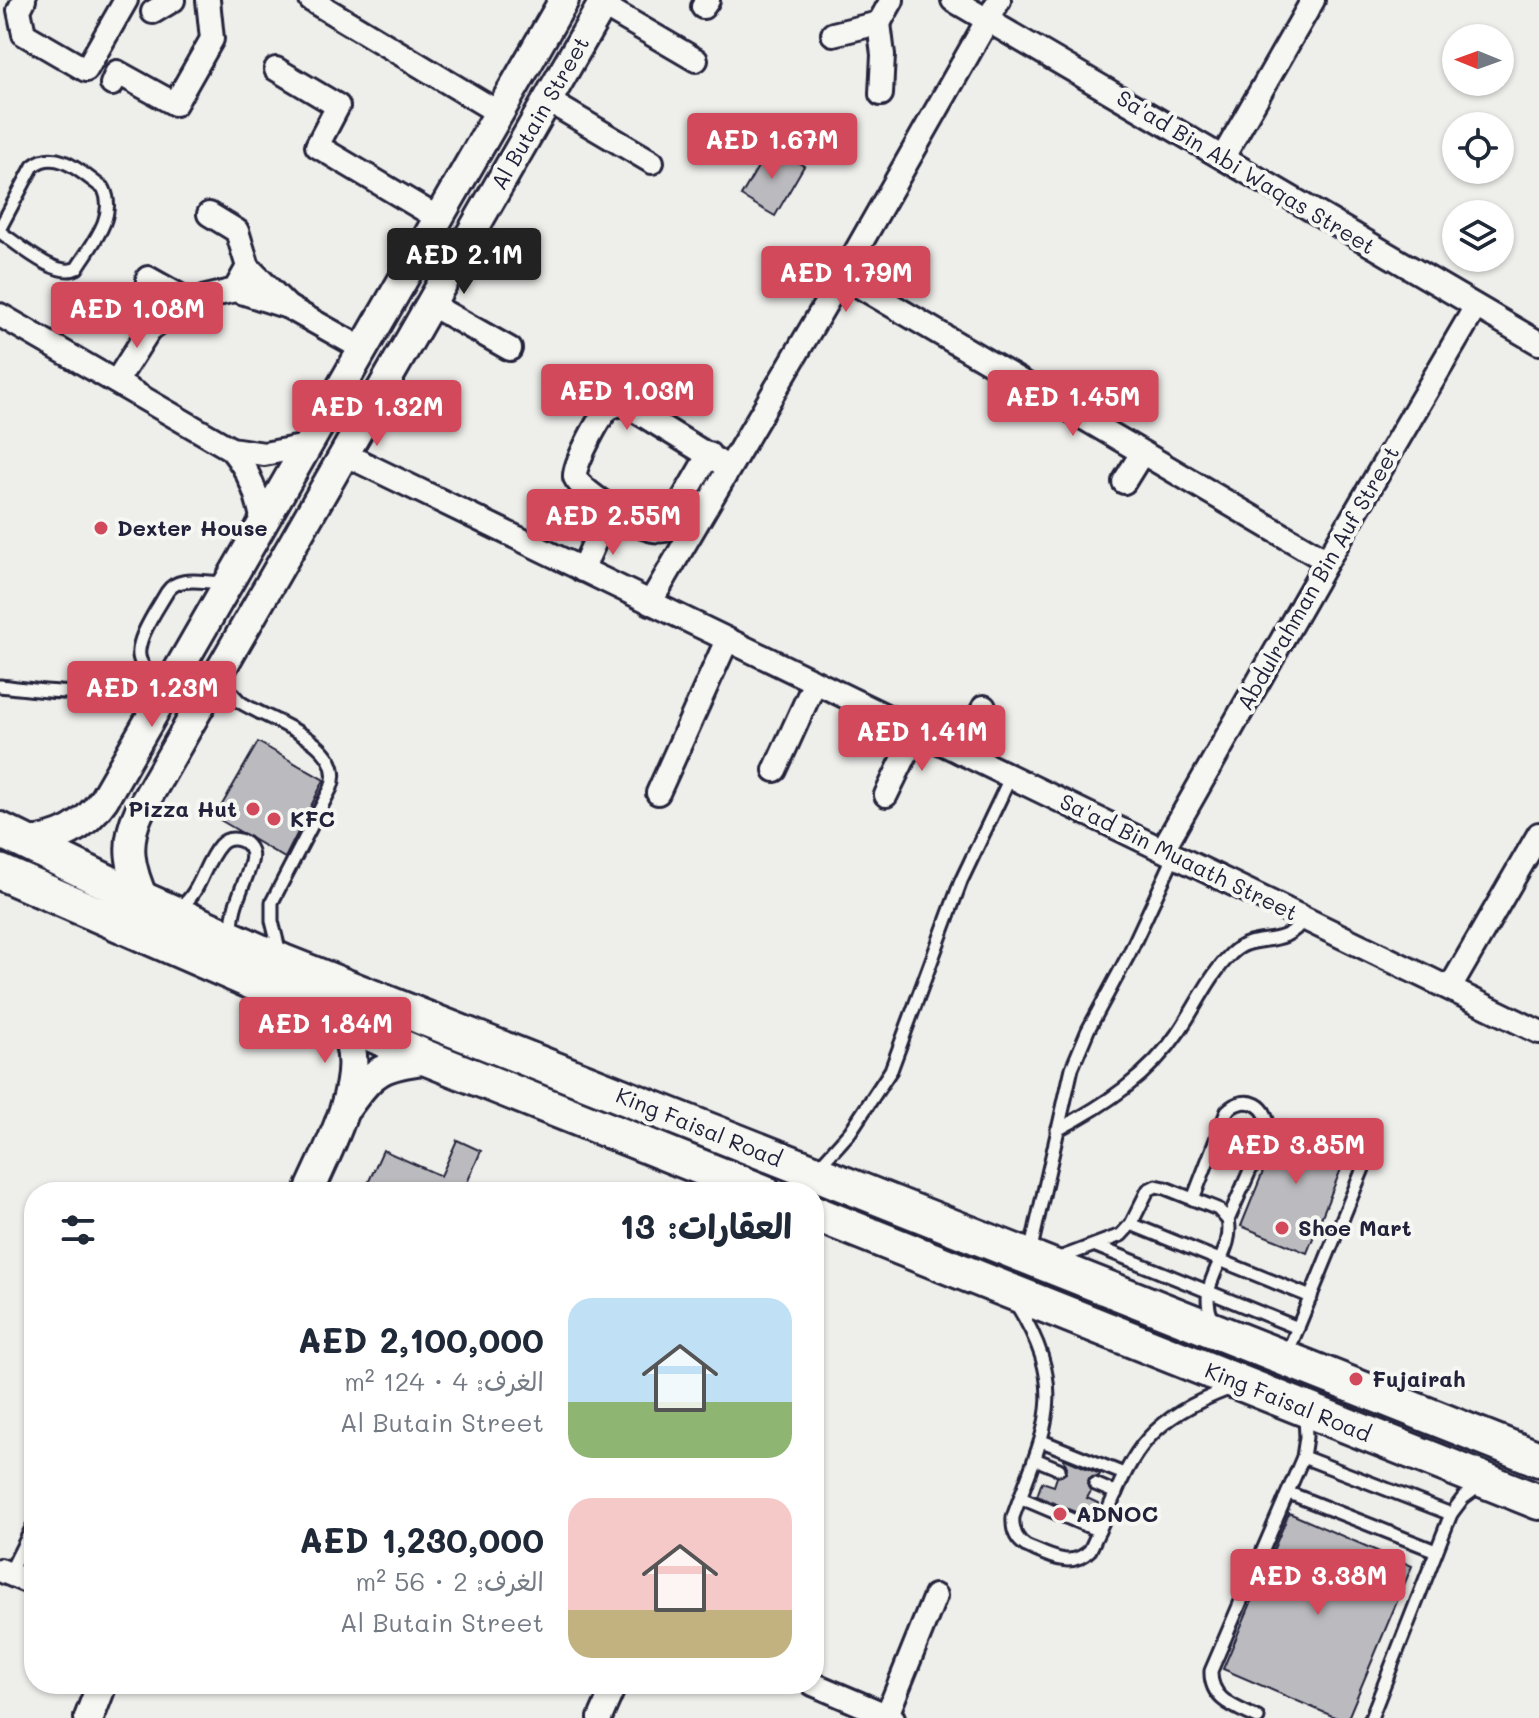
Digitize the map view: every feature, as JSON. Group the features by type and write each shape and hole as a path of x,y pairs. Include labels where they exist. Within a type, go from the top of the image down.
{"main road":[{"name":"King Faisal Road","path":"13,837 283,962 813,1172 1218,1332 1292,1343 1539,1459"},
{"name":"King Faisal Road","path":"0,872 429,1059 738,1182"},
{"name":"King Faisal Road","path":"824,1217 1539,1502"}],"street":[{"path":"24,0 19,10 24,34 86,70 126,0"},
{"path":"153,12 173,0"},
{"path":"112,84 117,72 175,104 212,39 208,0"},
{"path":"311,0 499,113"},
{"name":"Al Butain Street","path":"13,837 55,838 88,819 104,799 158,685 229,581 564,0"},
{"path":"887,97 879,23 892,0"},
{"name":"Sa'ad Bin Abi Waqas Street","path":"953,0 1539,343"},
{"path":"650,603 999,0"},
{"path":"1223,157 1313,0"},
{"path":"603,2 696,60"},
{"name":"Al Butain Street","path":"158,906 130,862 133,824 603,2"},
{"path":"833,34 879,23"},
{"path":"276,69 338,106 317,146 438,218"},
{"path":"547,100 652,162"},
{"path":"209,214 237,231 248,267 288,307"},
{"path":"415,259 427,274 430,304 510,349"},
{"path":"235,290 248,267"},
{"path":"842,276 1327,561"},
{"path":"149,330 148,278 189,301"},
{"path":"116,382 149,330 189,301 235,290 288,307 363,349"},
{"name":"Abdulrahman Bin Auf Street","path":"1169,852 1327,561 1475,308"},
{"path":"0,315 231,449 264,454 307,446"},
{"path":"709,454 665,530 656,532 644,528 611,506 578,483 574,476 576,464 607,411 618,404 628,406 709,454 729,468"},
{"path":"231,449 255,487 263,522"},
{"path":"1124,482 1142,453"},
{"name":"Sa'ad Bin Muaath Street","path":"344,454 1539,1032"},
{"path":"582,570 611,506"},
{"path":"658,793 727,640"},
{"path":"775,770 815,682"},
{"path":"158,685 174,715 189,724"},
{"path":"960,752 984,707"},
{"path":"886,795 917,731"},
{"path":"1450,988 1539,834"},
{"path":"313,1182 342,1114 352,1075 350,1042 323,1012"},
{"path":"342,1114 366,1080 387,1066 429,1059"},
{"path":"4,1572 24,1580"},
{"path":"824,1689 890,1717 935,1596"},
{"path":"89,1718 98,1694"},
{"path":"600,1718 611,1694"}],"lane":[{"path":"49,158 63,161 104,189 107,195 107,219 77,268 71,271 59,271 0,230 39,160 49,158"},
{"path":"158,685 140,662 139,646 169,588 180,581 229,581"},
{"path":"221,668 225,684 234,696 323,749 334,767 331,788 272,902 272,921 283,962"},
{"path":"0,686 89,694 158,685"},
{"path":"813,1172 850,1132 891,1070 961,881 1011,776"},
{"path":"158,906 183,906 192,897 221,843 231,839 243,841 251,850 252,861 233,908 235,940"},
{"path":"1169,852 1129,954 1079,1049 1057,1130 1037,1260 1115,1239 1131,1224 1144,1193 1152,1187 1165,1188 1193,1199 1218,1209 1228,1220 1230,1230 1207,1291 1208,1308 1218,1332"},
{"path":"1057,1130 1115,1096 1152,1065 1167,1048 1230,955 1246,944 1282,938 1299,927 1305,918"},
{"path":"1193,1199 1227,1111 1246,1101 1259,1106 1268,1117 1267,1132 1228,1220"},
{"path":"1096,1246 1207,1291 1292,1343 1367,1159"},
{"path":"1131,1224 1311,1297"},
{"path":"1008,1290 1033,1335 1049,1384 1048,1419 1013,1524 1016,1537 1026,1546 1062,1560 1075,1561 1090,1550 1124,1474 1144,1441 1175,1414 1243,1384"},
{"path":"1258,1718 1219,1697 1212,1685 1211,1671 1303,1457 1306,1437 1303,1408"},
{"path":"1042,1441 1124,1474"},
{"path":"1303,1457 1451,1514"},
{"path":"1035,1459 1059,1469"},
{"path":"1371,1718 1451,1514 1463,1498 1489,1482"},
{"path":"1095,1484 1116,1493"},
{"path":"1289,1493 1436,1551"},
{"path":"1021,1498 1099,1531"},
{"path":"4,1572 24,1540"}],"building":[{"path":"770,146 804,166 775,216 741,196"},
{"path":"258,742 324,780 285,858 215,817"},
{"path":"1284,1120 1350,1147 1307,1253 1241,1226"},
{"path":"457,1140 481,1151 467,1182 369,1182 383,1150 441,1176"},
{"path":"1063,1458 1100,1474 1089,1478 1087,1484 1091,1491 1087,1498 1098,1503 1094,1520 1037,1496 1042,1482 1054,1486 1057,1477 1066,1473"},
{"path":"1289,1513 1412,1566 1348,1718 1337,1718 1223,1669"}],"place":[{"name":"Dexter House","path":"101,528"},
{"name":"Pizza Hut","path":"253,809"},
{"name":"KFC","path":"274,819"},
{"name":"Shoe Mart","path":"1282,1228"},
{"name":"Fujairah","path":"1356,1379"},
{"name":"ADNOC","path":"1060,1514"}]}
